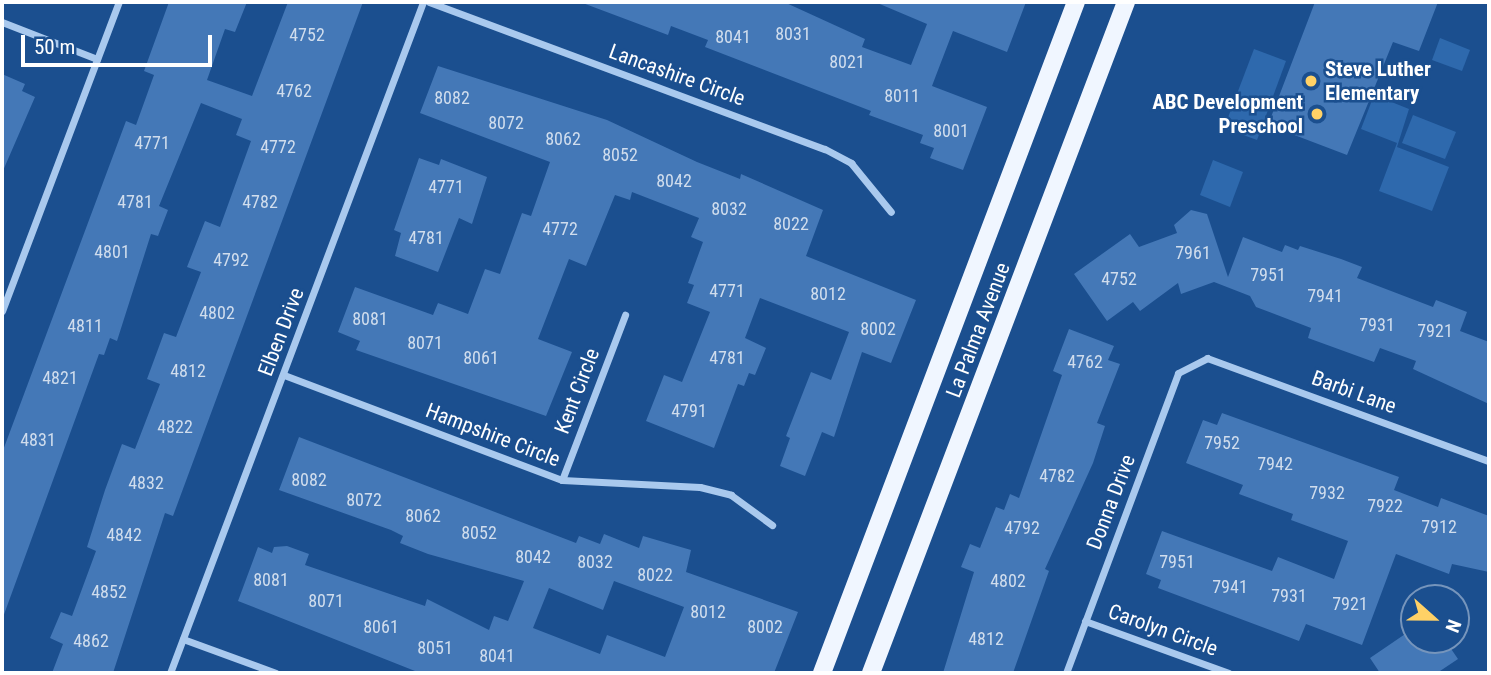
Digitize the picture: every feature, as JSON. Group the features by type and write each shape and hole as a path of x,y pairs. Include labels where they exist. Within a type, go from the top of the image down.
{"main road":[{"name":"La Palma Avenue","path":"822,673 1076,2"},
{"name":"La Palma Avenue","path":"871,673 1126,2"}],"street":[{"path":"2,310 119,2"},
{"name":"Elben Drive","path":"170,673 423,2"},
{"name":"Lancashire Circle","path":"429,2 825,149 851,163 891,212"},
{"path":"2,22 97,59"},
{"name":"Kent Circle","path":"562,480 625,315"},
{"name":"Barbi Lane","path":"1207,358 1489,461"},
{"name":"Donna Drive","path":"1066,673 1178,373 1207,358"},
{"name":"Hampshire Circle","path":"284,375 562,480 700,487 731,495 772,525"},
{"name":"Carolyn Circle","path":"1085,621 1229,673"},
{"path":"183,639 276,673"}],"shaded area":[{"path":"1440,38 1470,50 1462,71 1432,60"},
{"path":"1254,49 1286,61 1257,140 1224,128"},
{"path":"1374,95 1409,109 1397,147 1449,167 1432,211 1379,191 1397,143 1361,129"},
{"path":"1413,115 1456,132 1445,159 1402,143"},
{"path":"1213,160 1243,172 1230,207 1200,195"}],"building":[{"path":"169,2 247,2 235,32 225,29 207,80 252,96 288,2 363,2 173,516 165,513 113,673 52,673 63,644 50,638 61,612 72,616 96,551 87,547 122,444 135,449 160,384 147,379 164,333 176,337 201,272 187,267 205,221 220,227 251,141 236,135 242,119 201,103 159,206 168,210 158,236 151,234 117,341 110,338 104,355 99,354 2,620 2,453 126,121 136,125 154,75 144,71"},
{"path":"580,2 784,2 865,39 862,47 911,65 927,24 875,2 1026,2 1007,52 953,31 932,86 987,107 963,170 930,158 934,148 920,143 923,135 869,115 871,111 705,47 708,40 671,26 668,35"},
{"path":"1315,2 1438,2 1419,51 1393,42 1347,155 1268,125"},
{"path":"438,66 607,120 697,162 740,179 741,174 823,210 806,256 916,300 891,363 862,352 834,437 822,432 805,476 780,466 790,438 786,436 811,372 831,380 849,332 760,298 745,338 766,348 755,375 749,373 744,386 738,384 714,448 646,421 664,375 682,382 710,312 687,303 694,285 688,283 703,242 691,237 699,218 632,192 630,200 615,195 586,266 569,259 538,339 572,352 546,416 356,350 360,341 338,332 355,287 433,315 438,303 468,314 485,269 500,274 522,213 531,216 550,162 420,113"},
{"path":"2,74 25,84 22,91 35,97 2,173"},
{"path":"419,158 439,165 441,159 487,177 472,224 459,218 438,272 395,256 401,233 394,230"},
{"path":"1191,210 1207,214 1228,277 1243,237 1282,252 1285,245 1298,250 1300,246 1341,259 1362,267 1357,278 1433,307 1436,300 1467,312 1460,331 1489,342 1489,404 1413,369 1416,361 1380,348 1374,362 1308,338 1311,328 1256,307 1250,296 1214,282 1181,294 1178,283 1140,311 1133,302 1107,321 1074,274 1130,234 1139,247 1177,233 1174,225"},
{"path":"1069,329 1114,346 1108,360 1120,364 1097,423 1105,426 1093,463 1045,569 1049,571 1013,673 943,673 974,572 961,567 970,544 980,548 996,507 1004,510 1010,494 1019,498 1062,375 1053,371"},
{"path":"1222,413 1399,477 1394,490 1438,507 1441,498 1489,516 1489,572 1452,564 1449,574 1396,554 1362,645 1306,624 1299,641 1158,588 1161,580 1146,574 1162,531 1272,571 1278,557 1334,579 1348,541 1291,520 1293,514 1239,494 1243,485 1186,463 1203,420 1217,425"},
{"path":"299,437 576,543 579,536 600,544 604,534 639,548 643,536 691,550 686,572 798,612 774,673 420,673 238,601 258,547 272,553 274,547 287,546 309,554 305,565 425,606 427,599 489,630 494,616 508,621 524,581 428,554 400,543 403,536 391,530 279,490","holes":["614,581 684,607 665,657 607,635 600,654 533,628 549,588 603,610"]},
{"path":"1400,638 1400,654 1455,654 1458,659 1437,673 1380,673 1370,658"}],"place":[{"name":"Steve Luther Elementary","path":"1311,81"},
{"name":"ABC Development Preschool","path":"1317,114"}]}
